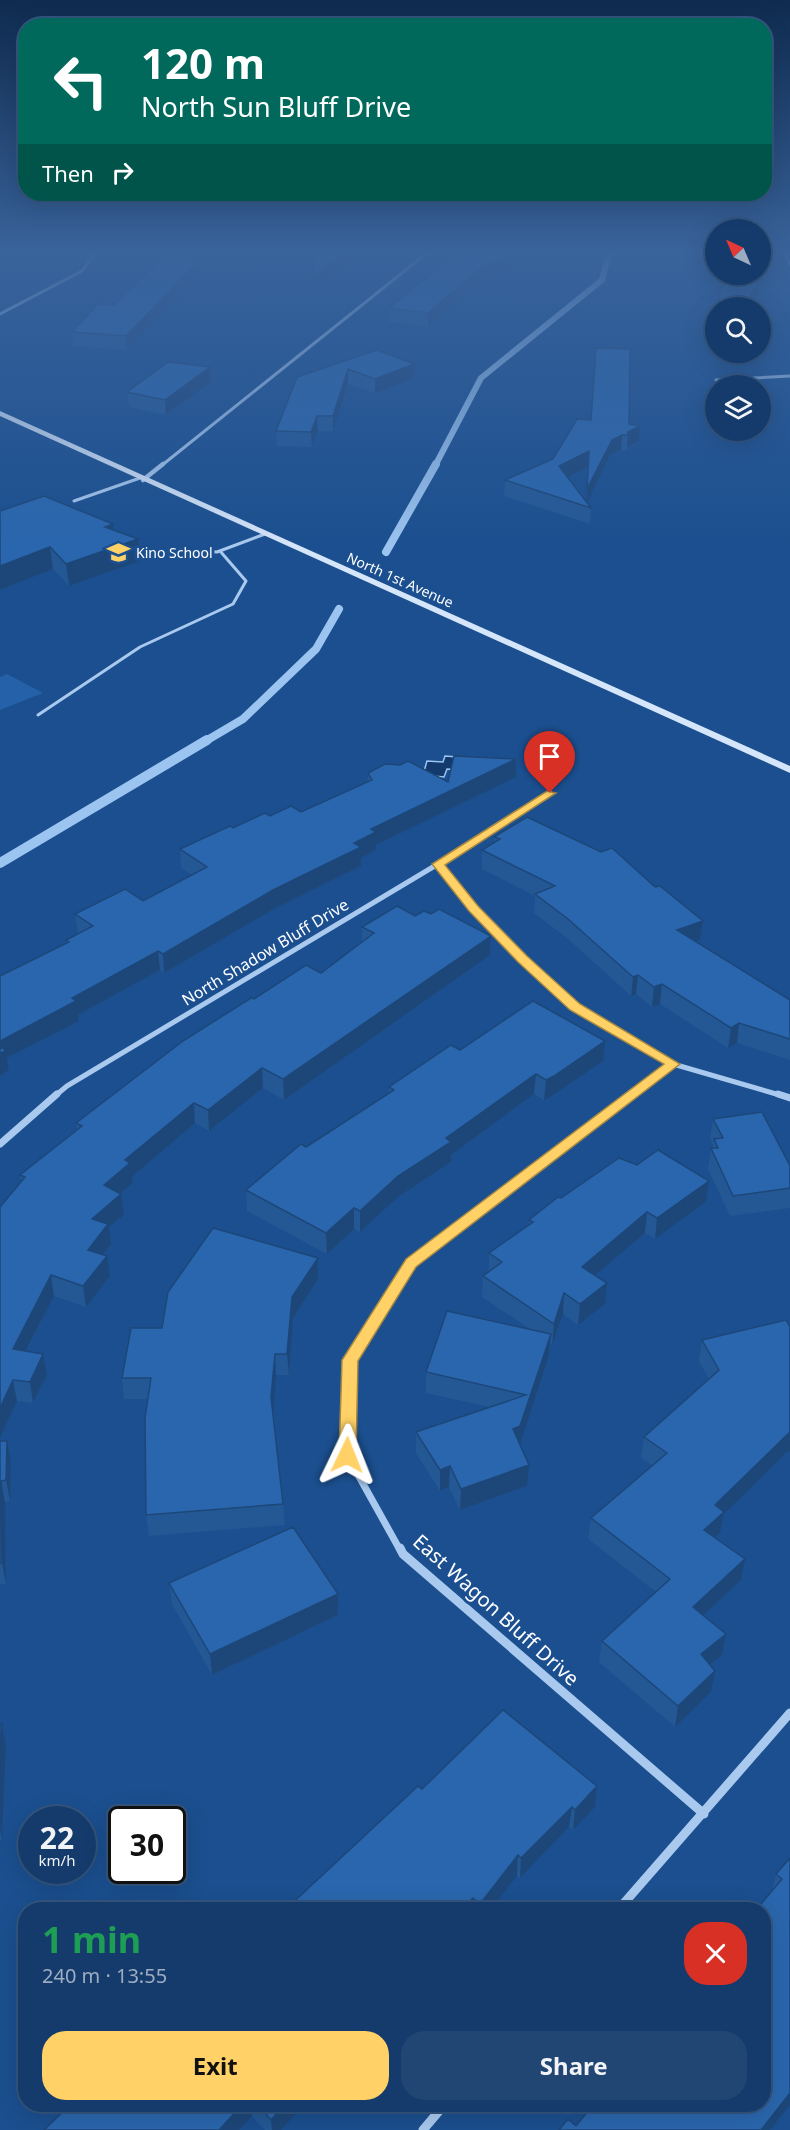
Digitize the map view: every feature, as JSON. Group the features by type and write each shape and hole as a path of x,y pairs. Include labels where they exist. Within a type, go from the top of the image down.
{"main road":[{"name":"North 1st Avenue","path":"0,413 790,770"}],"street":[{"path":"142,479 307,348"},
{"path":"771,377 790,376"},
{"name":"North Shadow Bluff Drive","path":"0,1144 67,1086 438,864 550,793"},
{"path":"438,864 473,908 522,959 575,1007 673,1064 790,1098"},
{"name":"East Wagon Bluff Drive","path":"673,1064 411,1263 350,1360 347,1455 403,1554 704,1814"},
{"path":"625,1902 790,1713"},
{"path":"423,2130 438,2112"}],"lane":[{"path":"74,501 142,479"},
{"path":"174,550 220,551 265,534"},
{"path":"38,715 140,647 233,604 246,581 220,551"}],"shaded area":[{"path":"7,674 43,693 0,710 0,677"},
{"path":"445,756 470,758 467,770 447,769 444,777 423,775 427,761 443,762"}],"building":[{"path":"596,348 630,349 629,424 640,426 628,432 628,435 612,440 587,489 589,451 559,466 591,508 505,480 553,459 577,419 591,420"},
{"path":"377,350 414,364 375,379 348,369 333,416 317,416 311,432 276,431 297,377"},
{"path":"168,362 210,367 165,400 127,392"},
{"path":"44,496 113,524 105,527 138,539 66,564 50,547 0,566 0,511"},
{"path":"454,756 516,759 371,829 376,832 354,843 361,847 273,890 163,954 158,951 72,998 76,1001 0,1041 0,976 69,942 66,940 93,926 75,914 125,889 143,901 207,867 180,849 265,813 270,816 291,806 301,812 372,780 368,773 385,764 400,765 408,761 448,782"},
{"path":"527,817 601,852 612,848 655,887 660,886 703,921 677,930 790,1000 790,1039 739,1023 731,1028 662,984 654,987 638,975 633,977 568,919 535,894 555,886 482,850 500,839 494,837"},
{"path":"397,906 415,916 424,911 431,914 439,909 491,936 283,1079 262,1068 208,1110 194,1103 125,1160 130,1163 104,1185 121,1194 92,1219 108,1224 88,1250 107,1256 83,1286 51,1275 13,1349 43,1354 30,1382 13,1380 0,1408 0,1207 25,1177 20,1175 82,1126 76,1123 183,1041 306,965 321,973 374,933 362,927"},
{"path":"533,1001 605,1041 546,1080 536,1074 446,1138 451,1142 398,1176 360,1211 354,1208 326,1233 246,1190 301,1144 306,1147 394,1090 389,1087 451,1045 460,1050"},
{"path":"762,1112 790,1166 790,1188 733,1196 711,1148 718,1148 714,1139 723,1138 713,1119"},
{"path":"658,1150 709,1181 657,1218 647,1212 582,1267 607,1283 580,1304 564,1293 554,1324 483,1276 502,1262 489,1253 533,1222 529,1220 558,1197 561,1198 619,1158 637,1165"},
{"path":"213,1228 318,1258 292,1297 287,1354 275,1354 271,1397 283,1504 146,1515 145,1418 151,1378 122,1378 131,1328 162,1328 168,1292"},
{"path":"447,1311 551,1334 520,1426 513,1429 529,1465 461,1489 450,1466 440,1470 416,1432 526,1395 426,1372"},
{"path":"786,1320 790,1327 790,1432 715,1505 724,1512 704,1530 745,1559 693,1607 726,1634 701,1654 715,1671 678,1706 602,1641 670,1579 591,1518 667,1453 644,1437 719,1370 702,1340"},
{"path":"0,1441 7,1441 6,1480 1,1481 2,1563 0,1563"},
{"path":"293,1527 338,1594 210,1654 169,1583"},
{"path":"503,1710 597,1786 575,1810 572,1807 521,1858 518,1855 482,1902 473,1898 469,1902 294,1902 418,1786 422,1789"},
{"path":"0,1724 2,1724 0,1764"},
{"path":"790,1858 790,2093 761,2130 559,2130 568,2119 576,2126 587,2112 771,2112 771,1902 763,1902 782,1879 776,1874"},
{"path":"63,2112 236,2112 219,2130 44,2130"},
{"path":"264,2112 278,2112 271,2120"}],"waterway":[{"path":"435,466 481,378 518,348"},
{"path":"386,552 436,464"},
{"path":"204,742 243,719 316,649 339,609"},
{"path":"0,863 207,740"}],"place":[{"name":"Kino School","path":"118,553"}],"route":[{"path":"347,1455 350,1360 411,1263 673,1064 575,1007 522,959 473,908 438,864 550,793"}]}
